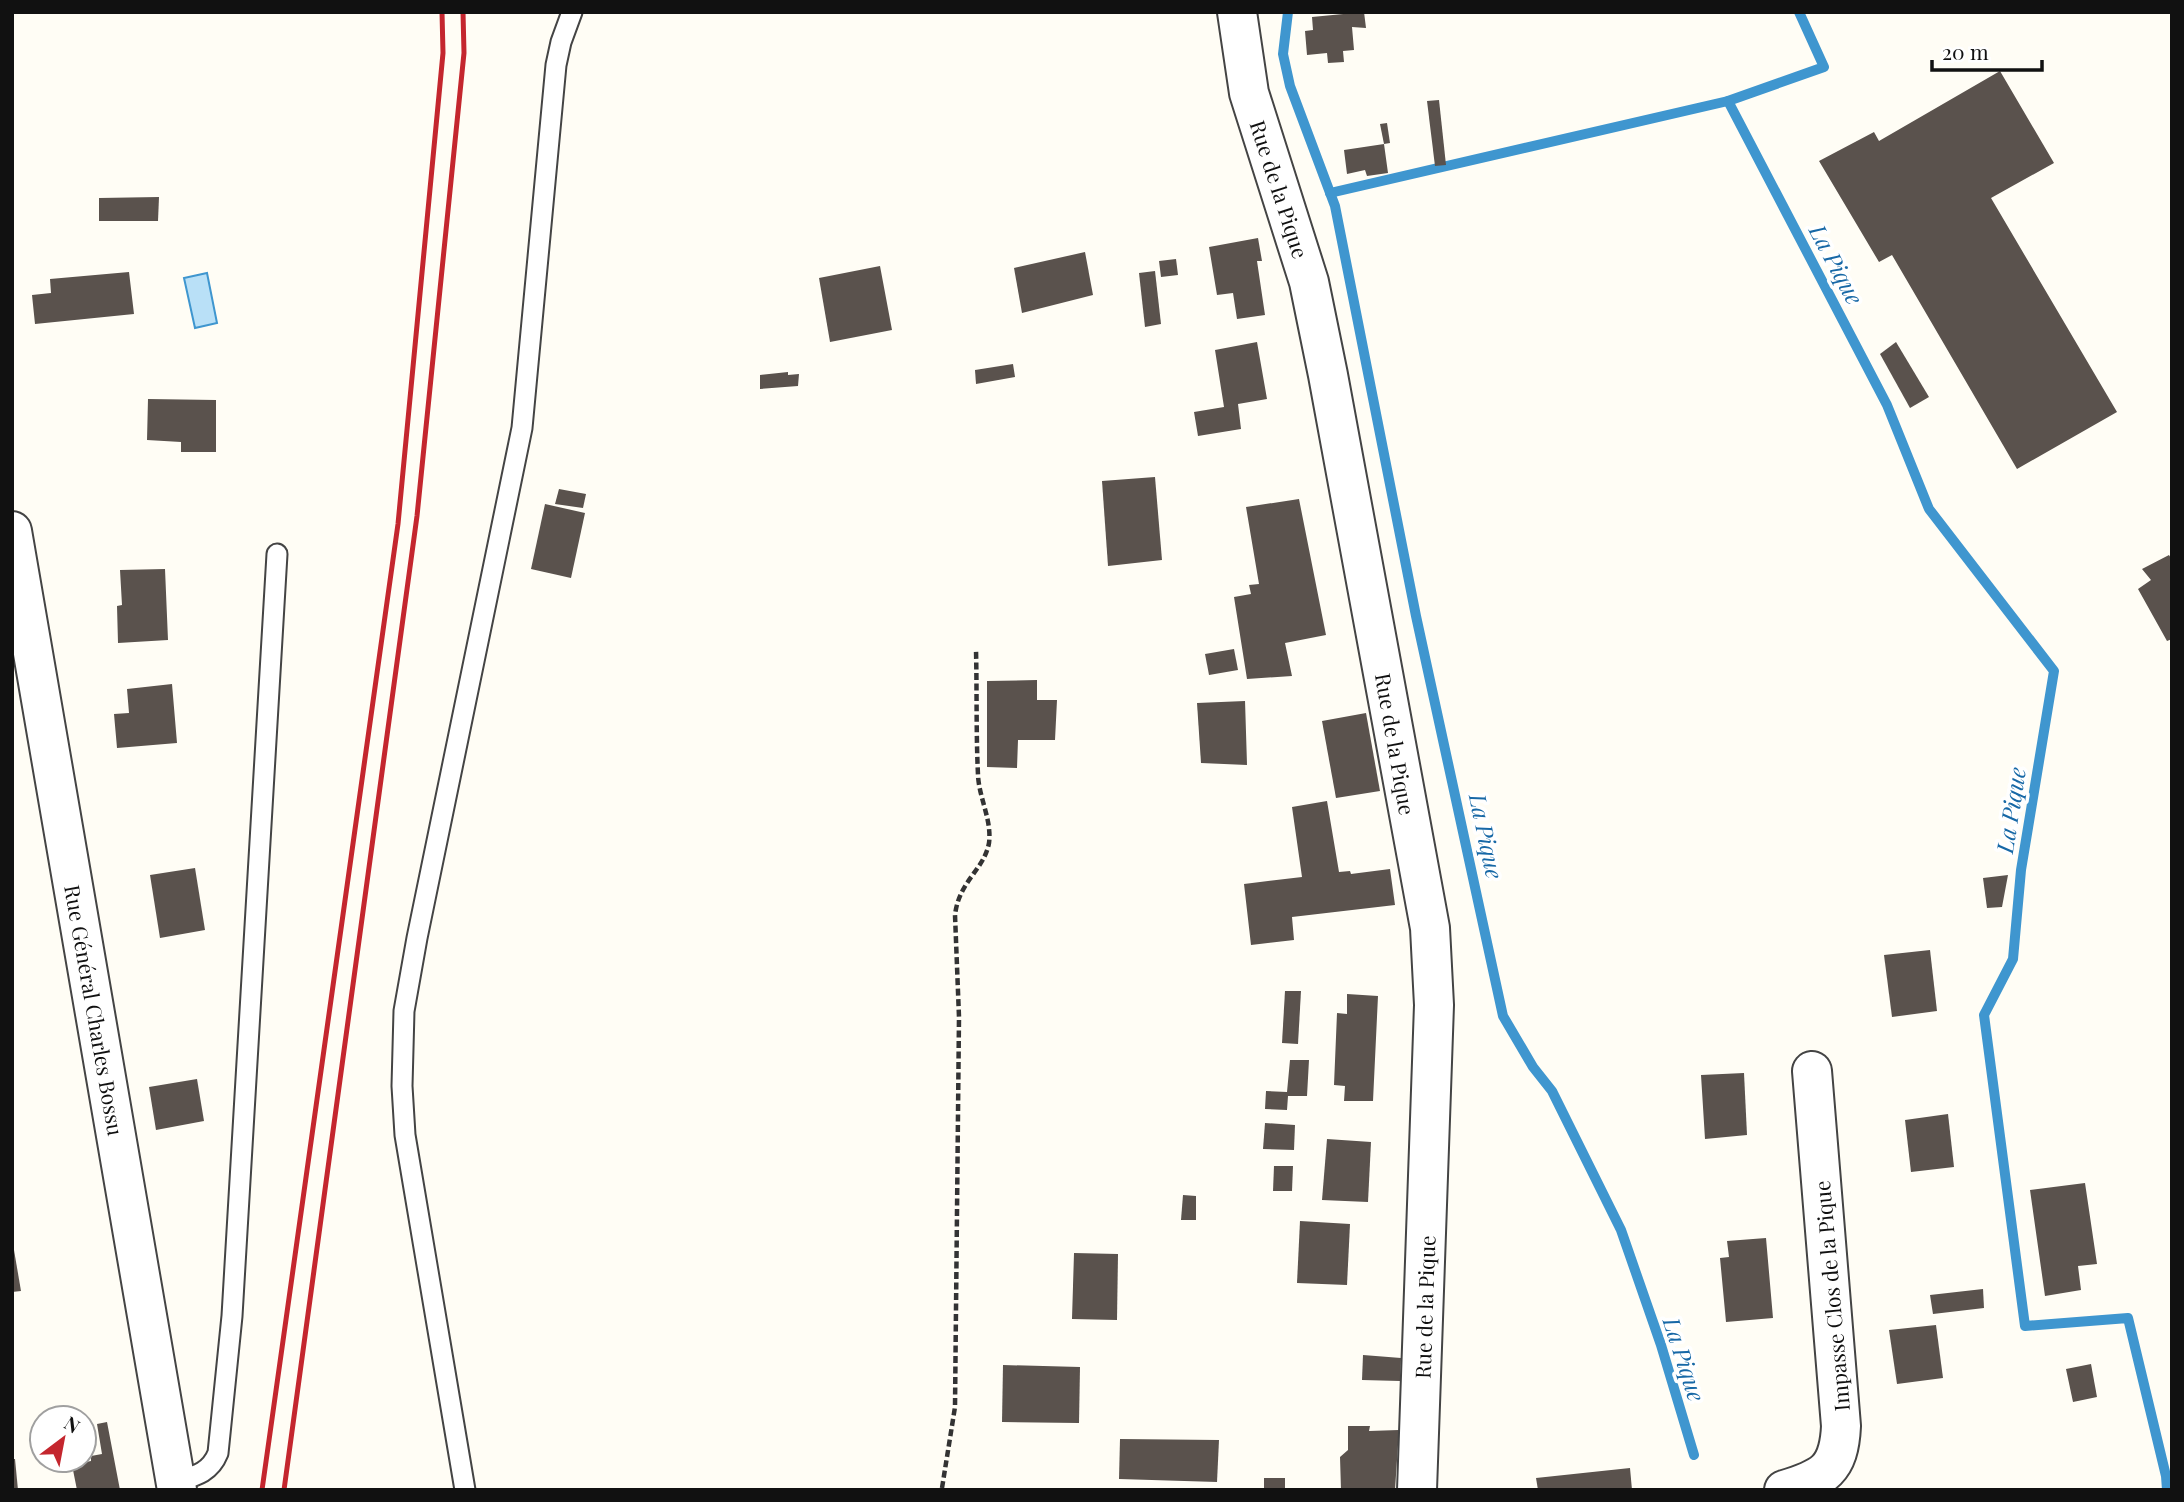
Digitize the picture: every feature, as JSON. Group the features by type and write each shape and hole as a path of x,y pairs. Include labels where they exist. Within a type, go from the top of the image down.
{"street":[{"name":"Rue de la Pique","path":"1237,12 1250,93 1309,282 1430,928 1434,1004 1417,1490"},
{"name":"Rue Général Charles Bossu","path":"12,531 176,1486"},
{"name":"Impasse Clos de la Pique","path":"1784,1490 1815,1480 1829,1468 1840,1448 1841,1426 1812,1071"}],"lane":[{"path":"465,1490 405,1135 402,1086 404,1011 523,428 556,65 563,34 572,12"},
{"path":"176,1486 209,1468 218,1453 232,1316 277,554"}],"path":[{"path":"942,1488 955,1407 959,1017 955,915 962,887 983,860 990,831 978,777 976,650"}],"water":[{"path":"207,273 217,323 195,328 184,278"}],"building":[{"path":"1364,12 1366,28 1352,27 1354,50 1343,51 1344,62 1328,63 1327,53 1307,55 1305,31 1313,30 1312,17"},
{"path":"2000,71 2054,163 1991,198 2117,412 2017,469 1892,255 1879,262 1819,161 1874,132 1879,141"},
{"path":"1439,100 1446,165 1435,166 1427,101"},
{"path":"1387,123 1390,143 1384,144 1380,124"},
{"path":"1384,144 1388,173 1367,176 1365,170 1347,174 1344,150"},
{"path":"159,197 158,221 99,221 99,198"},
{"path":"1258,238 1262,261 1257,261 1265,315 1237,319 1233,293 1217,295 1209,247"},
{"path":"1085,252 1093,295 1022,313 1014,268"},
{"path":"1176,259 1178,275 1161,277 1159,261"},
{"path":"880,266 892,330 830,342 819,278"},
{"path":"1155,271 1161,324 1145,327 1139,273"},
{"path":"129,272 134,314 35,324 32,295 51,293 50,279"},
{"path":"1257,342 1267,399 1238,404 1241,429 1198,436 1194,412 1224,407 1215,350"},
{"path":"1896,342 1929,397 1910,408 1880,354"},
{"path":"1013,364 1015,377 976,384 975,370"},
{"path":"788,372 788,375 799,374 798,386 760,389 760,375"},
{"path":"148,399 216,400 216,452 181,452 181,442 147,440"},
{"path":"1155,477 1162,560 1108,566 1102,481"},
{"path":"559,489 586,494 583,508 555,504"},
{"path":"1299,499 1326,635 1285,643 1292,676 1247,679 1234,597 1251,594 1249,585 1259,584 1246,507"},
{"path":"545,504 585,513 571,578 531,569"},
{"path":"2169,555 2172,560 2172,639 2167,641 2138,589 2151,580 2142,569"},
{"path":"165,569 168,640 118,643 117,606 122,605 120,570"},
{"path":"1234,649 1238,670 1209,675 1205,654"},
{"path":"1037,680 1037,700 1057,700 1055,740 1018,740 1017,768 987,767 987,681"},
{"path":"172,684 177,743 117,748 114,714 129,713 127,689"},
{"path":"1245,701 1247,765 1201,763 1197,703"},
{"path":"1366,713 1380,791 1336,798 1322,721"},
{"path":"1327,801 1339,872 1350,871 1351,874 1390,869 1395,905 1292,917 1294,940 1251,945 1244,884 1302,877 1292,807"},
{"path":"195,868 205,930 160,938 150,875"},
{"path":"2008,875 2002,907 1987,908 1983,878"},
{"path":"1930,950 1937,1011 1892,1017 1884,955"},
{"path":"1285,991 1301,991 1298,1044 1282,1043"},
{"path":"1347,994 1378,996 1373,1101 1344,1101 1345,1086 1334,1085 1337,1013 1347,1014"},
{"path":"1290,1060 1309,1060 1307,1096 1288,1096 1287,1110 1265,1109 1266,1091 1287,1092"},
{"path":"1744,1073 1747,1135 1705,1139 1701,1075"},
{"path":"197,1079 204,1121 156,1130 149,1087"},
{"path":"1948,1114 1954,1167 1911,1172 1905,1120"},
{"path":"1265,1123 1295,1125 1294,1150 1263,1149"},
{"path":"1327,1139 1371,1142 1368,1202 1322,1200"},
{"path":"1274,1166 1293,1166 1292,1191 1273,1191"},
{"path":"2085,1183 2097,1264 2078,1266 2081,1290 2045,1296 2030,1190"},
{"path":"1183,1195 1196,1196 1196,1220 1181,1220"},
{"path":"1300,1221 1350,1224 1347,1285 1297,1283"},
{"path":"1766,1238 1773,1318 1726,1322 1720,1258 1729,1257 1727,1241"},
{"path":"14,1250 21,1291 12,1292 12,1251"},
{"path":"1074,1253 1118,1254 1117,1320 1072,1319"},
{"path":"1983,1289 1984,1308 1933,1314 1930,1295"},
{"path":"1936,1325 1943,1378 1897,1384 1889,1330"},
{"path":"1363,1355 1401,1358 1400,1381 1362,1380"},
{"path":"2091,1364 2097,1397 2073,1402 2066,1369"},
{"path":"1003,1365 1080,1367 1079,1423 1002,1422"},
{"path":"107,1422 120,1490 77,1490 74,1474 98,1474 98,1455 102,1454 98,1424"},
{"path":"1348,1426 1370,1426 1369,1431 1399,1430 1395,1490 1341,1490 1340,1457 1348,1450"},
{"path":"1120,1439 1219,1440 1217,1482 1119,1479"},
{"path":"12,1459 15,1459 18,1490 12,1490"},
{"path":"1630,1468 1632,1490 1538,1490 1536,1478"},
{"path":"1264,1478 1285,1478 1285,1490 1264,1490"}],"waterway":[{"name":"La Pique","path":"1288,12 1283,54 1290,86 1335,206 1416,616 1503,1016 1533,1067 1552,1091 1621,1230 1661,1345 1694,1455"},
{"name":"La Pique","path":"1799,12 1824,67 1728,101 1887,405 1929,509 2054,671 2021,870 2013,959 1984,1015 2025,1326 2128,1318 2166,1476 2167,1490"},
{"name":"La Pique","path":"1330,193 1728,101"}],"railway":[{"path":"262,1490 398,524 443,53 442,12"},
{"path":"284,1490 417,516 464,53 463,12"}]}
